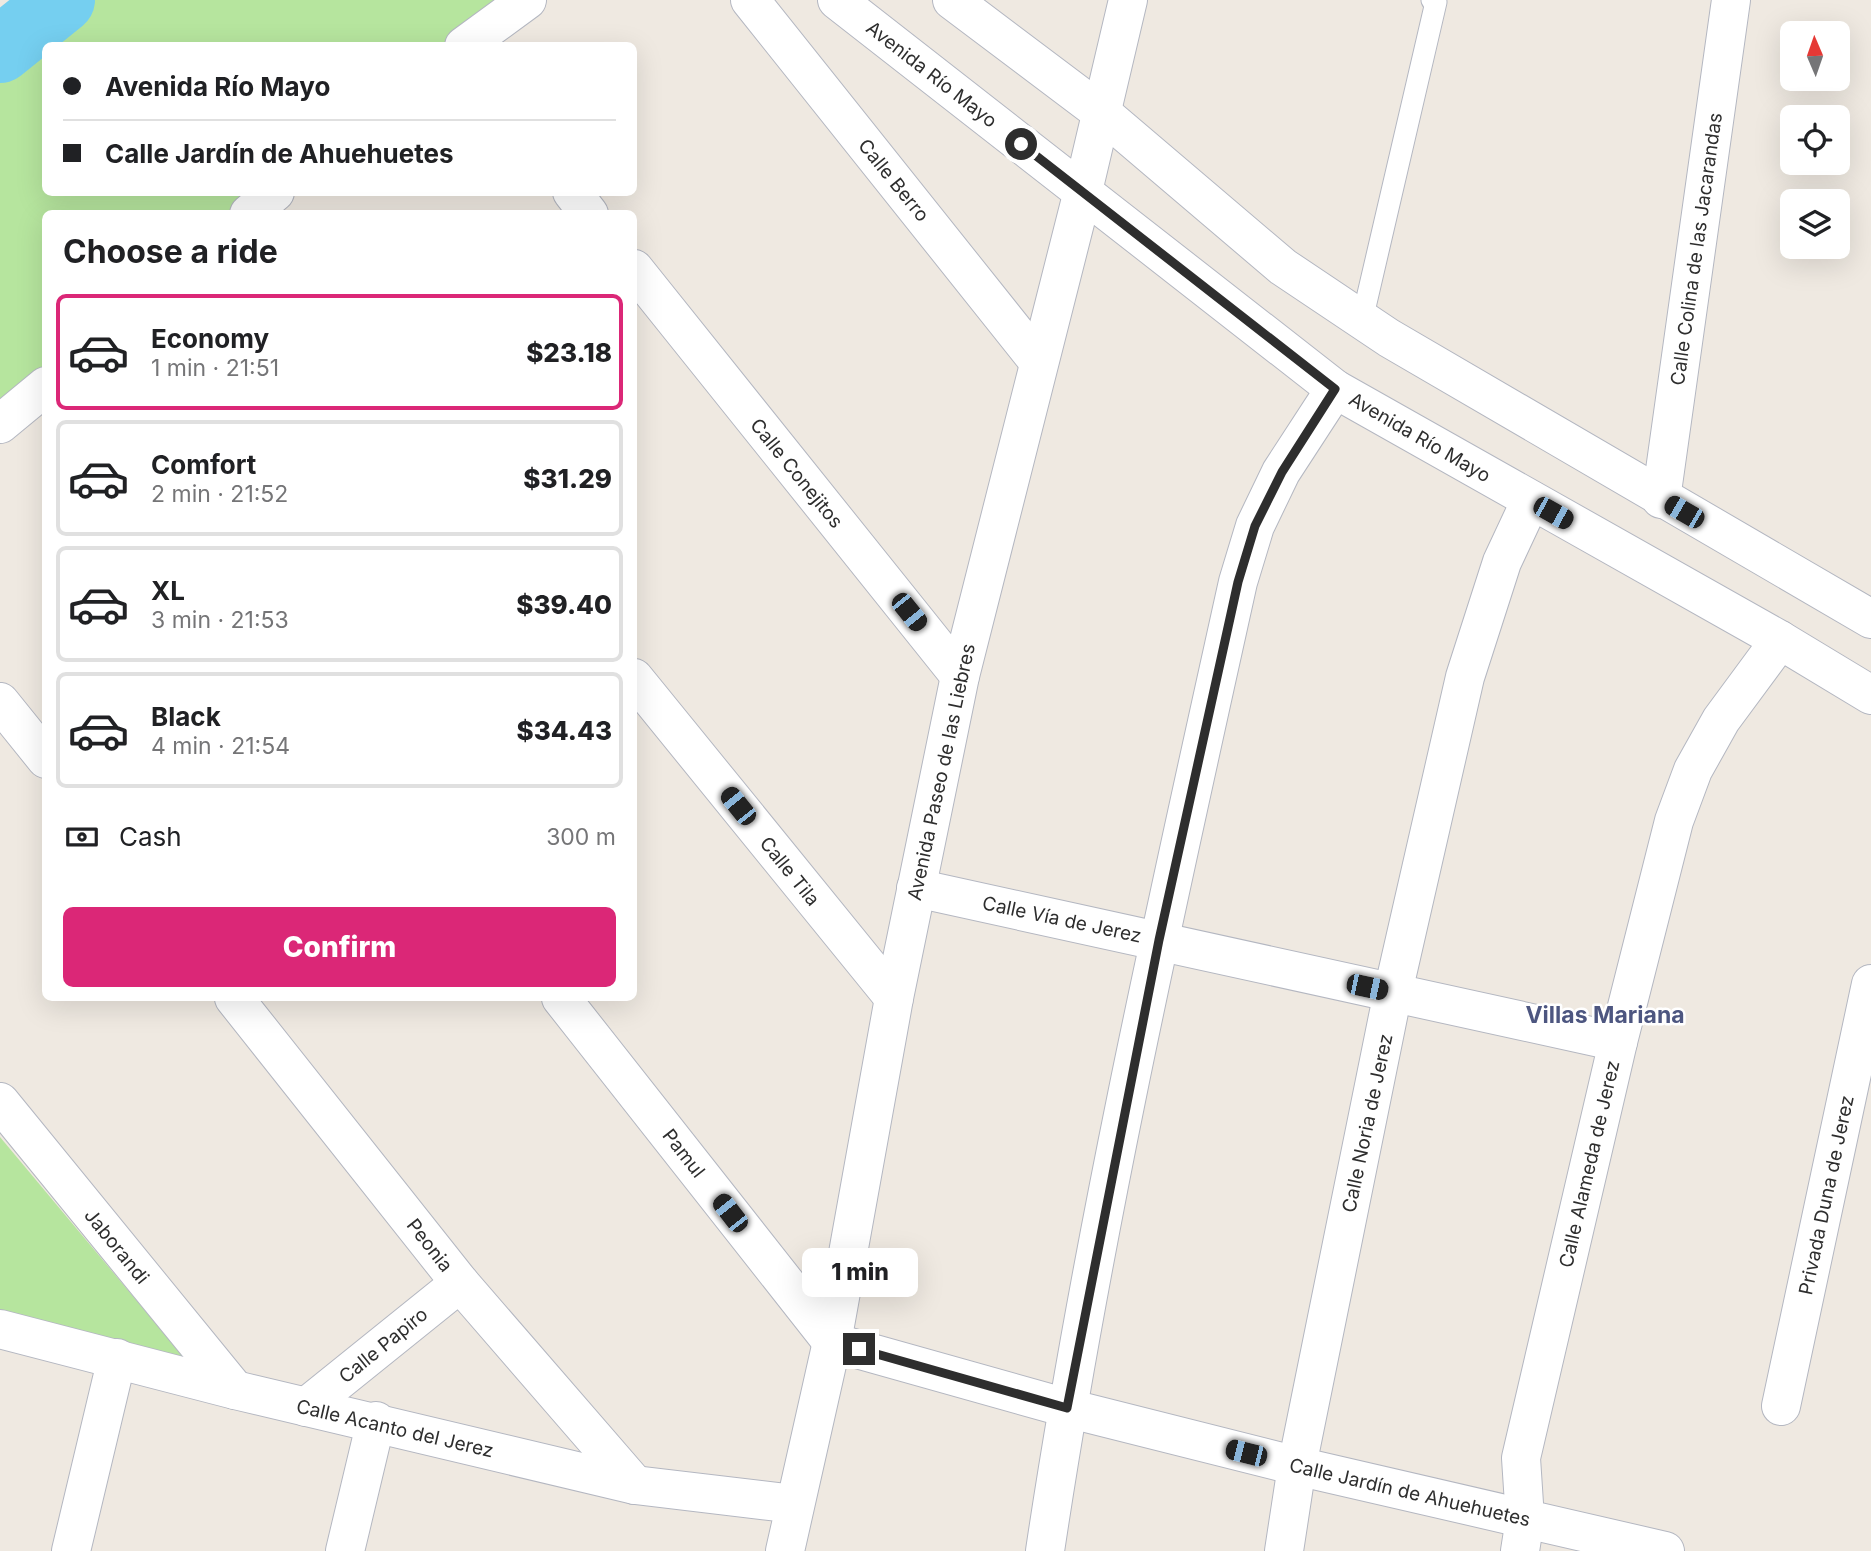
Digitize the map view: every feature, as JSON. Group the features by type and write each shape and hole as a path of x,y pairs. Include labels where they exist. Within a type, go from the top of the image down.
{"street":[{"path":"469,42 527,0"},
{"name":"Calle Berro","path":"750,0 1038,361"},
{"name":"Avenida Río Mayo","path":"837,0 1335,389 1780,640 1871,695"},
{"path":"952,0 1102,113 1283,267 1362,320 1661,499 1871,619"},
{"name":"Avenida Paseo de las Liebres","path":"785,1551 832,1342 894,998 960,676 1083,191 1128,0"},
{"name":"Calle Colina de las Jacarandas","path":"1661,499 1731,0"},
{"path":"575,196 586,210"},
{"name":"Calle Conejitos","path":"637,273 960,676"},
{"path":"0,424 42,389"},
{"path":"1045,1551 1067,1408 1159,940 1238,582 1252,537 1282,472 1335,389"},
{"name":"Calle Noria de Jerez","path":"1284,1551 1297,1466 1393,992 1465,677 1502,562 1531,500"},
{"name":"Calle Alameda de Jerez","path":"1523,1535 1521,1458 1618,1042 1674,821 1693,770 1721,720 1780,640"},
{"name":"Calle Tila","path":"637,682 894,998"},
{"path":"0,702 42,754"},
{"name":"Calle Vía de Jerez","path":"916,888 1618,1042"},
{"name":"Privada Duna de Jerez","path":"1781,1406 1871,984"},
{"name":"Peonia","path":"236,1001 460,1283 635,1485"},
{"name":"Pamul","path":"563,1001 832,1342"},
{"name":"Jaborandi","path":"0,1102 235,1390"},
{"name":"Calle Papiro","path":"306,1407 460,1283"},
{"name":"Calle Acanto del Jerez","path":"0,1329 235,1390 376,1421 635,1485 795,1504"},
{"name":"Calle Jardín de Ahuehuetes","path":"832,1342 1067,1408 1297,1466 1523,1535 1665,1551"},
{"path":"71,1551 117,1359"},
{"path":"345,1551 376,1421"}],"lane":[{"path":"1362,320 1436,2 1432,0"}],"green space":[{"path":"87,0 498,0 446,42 42,42 42,196 257,196 239,210 42,210 42,370 0,405 0,71"},
{"path":"0,1137 198,1374 0,1327"}],"waterway":[{"path":"0,50 62,0"}],"district":[{"name":"Villas Mariana","path":"1605,1015"}],"route":[{"path":"859,1349 1067,1408 1159,940 1238,582 1255,526 1282,472 1335,389 1021,144"}]}
